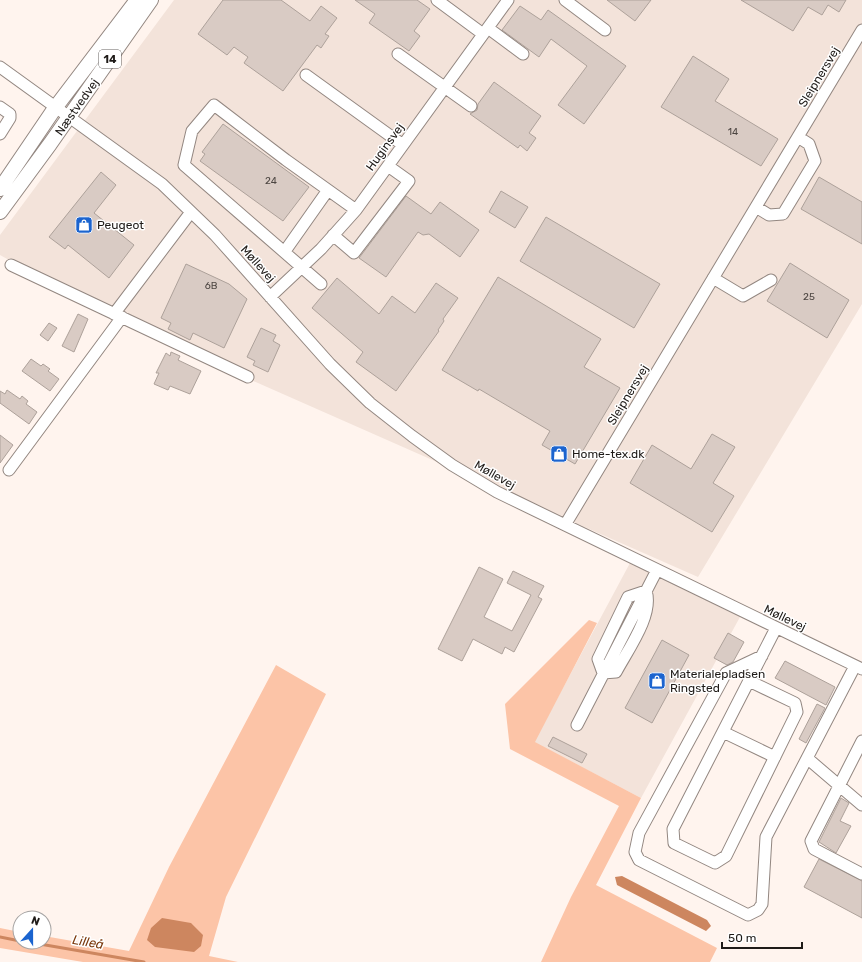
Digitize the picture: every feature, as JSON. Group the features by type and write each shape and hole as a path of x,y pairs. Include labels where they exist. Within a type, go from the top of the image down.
{"main road":[{"name":"Næstvedvej","path":"0,189 56,108 138,0"},
{"name":"Næstvedvej","path":"0,212 151,0"}],"street":[{"path":"437,0 523,54"},
{"name":"Huginsvej","path":"270,297 302,267 356,210 508,0"},
{"path":"565,0 605,30"},
{"name":"Sleipnersvej","path":"565,525 862,30"},
{"path":"398,54 471,106"},
{"name":"Møllevej","path":"0,67 162,184 191,212 330,364 370,402 412,436 452,465 497,492 858,668 807,758 766,837 762,904 758,910 748,915 639,860 635,852 638,833 726,673 762,656"},
{"path":"306,75 403,145"},
{"path":"321,284 184,165 192,131 214,105 356,210"},
{"path":"0,107 10,114 10,118 0,133"},
{"path":"756,207 769,215 783,214 815,160 809,144 798,137"},
{"path":"333,235 354,253 409,181 388,166"},
{"path":"284,251 328,190"},
{"path":"9,470 191,212"},
{"path":"10,265 248,377"},
{"path":"713,278 743,296 771,280"},
{"path":"576,725 657,570"},
{"path":"603,673 598,659 628,597 646,592"},
{"path":"749,681 795,703 797,712 726,856 715,863 674,843 673,829 776,628"},
{"path":"723,732 775,757"},
{"path":"862,741 811,841 814,849 862,874"},
{"path":"807,758 862,805"}],"shaded area":[{"path":"174,0 862,0 862,304 698,577 124,324 0,255 0,235"},
{"path":"630,563 740,617 641,798 534,742"},
{"path":"589,620 597,623 535,742 641,798 596,885 717,948 710,962 541,962 571,897 619,806 510,749 505,704"},
{"path":"276,665 326,694 226,897 209,956 238,962 83,962 0,948 0,928 12,930 12,950 52,950 52,937 129,951 169,867"},
{"path":"622,876 707,920 711,926 706,931 617,885 615,877"},
{"path":"162,918 191,923 203,935 201,946 194,952 155,947 147,940 151,928"}],"building":[{"path":"223,0 281,0 310,21 321,6 337,18 325,34 329,36 321,48 317,45 283,91 244,63 248,57 234,47 227,55 198,34"},
{"path":"355,0 417,0 430,9 414,31 420,36 409,51 369,23 375,14"},
{"path":"607,0 651,0 635,21"},
{"path":"741,0 846,0 839,12 828,5 822,15 808,7 793,31"},
{"path":"520,6 541,20 548,10 626,66 584,124 558,105 587,66 551,39 539,57 502,30"},
{"path":"693,56 729,79 715,101 778,139 761,166 661,107"},
{"path":"494,82 541,116 529,133 536,138 527,151 520,145 518,148 470,114 477,110 478,104"},
{"path":"223,124 309,187 283,221 200,161 205,154 202,152"},
{"name":"Peugeot","path":"101,172 116,185 94,213 134,245 109,278 68,245 65,249 49,237"},
{"path":"819,177 862,202 862,244 801,209"},
{"path":"501,191 528,207 515,228 489,212"},
{"path":"406,196 431,214 440,202 479,230 460,257 429,234 423,235 418,232 386,277 359,258"},
{"path":"546,217 660,284 634,328 520,261"},
{"path":"790,263 849,300 827,338 767,301"},
{"path":"186,264 229,284 247,299 224,348 193,333 190,340 168,329 171,323 161,318"},
{"path":"498,277 601,339 584,367 620,388 575,464 542,445 550,431 479,389 478,391 442,370"},
{"path":"337,278 379,314 392,296 415,313 436,283 458,298 443,319 444,321 438,330 439,331 396,391 356,362 363,352 312,308"},
{"path":"78,314 88,319 74,352 62,346"},
{"path":"49,323 57,328 48,341 40,335"},
{"path":"261,328 276,335 273,341 280,345 268,372 253,365 255,361 247,357"},
{"path":"171,352 180,356 178,360 201,371 190,394 170,386 168,390 154,384 159,373 156,373 166,353 170,356"},
{"path":"31,359 41,366 43,364 50,369 48,371 59,379 50,391 22,371"},
{"path":"7,390 20,399 22,396 28,401 26,404 37,412 29,424 0,403 0,391 5,394"},
{"path":"712,434 735,447 713,483 734,496 712,532 630,483 652,445 691,469"},
{"path":"0,435 13,445 0,463"},
{"path":"479,567 503,579 484,617 512,631 531,595 507,583 513,571 544,586 538,597 542,599 514,652 505,647 502,654 473,639 462,661 438,649"},
{"path":"728,633 744,642 733,662 727,665 714,658"},
{"name":"Materialepladsen Ringsted","path":"662,640 689,655 652,723 625,708"},
{"path":"785,661 835,687 826,705 775,678"},
{"path":"817,704 825,708 806,743 799,739"},
{"path":"553,737 587,754 582,763 548,746"},
{"path":"841,798 849,803 840,821 851,826 836,853 819,842"},
{"path":"819,859 862,881 862,918 804,887"}],"waterway":[{"name":"Lilleå","path":"0,937 12,939"},
{"name":"Lilleå","path":"52,946 144,962"}],"place":[{"name":"Peugeot","path":"84,225"},
{"name":"Home-tex.dk","path":"559,454"},
{"name":"Materialepladsen Ringsted","path":"657,681"}]}
